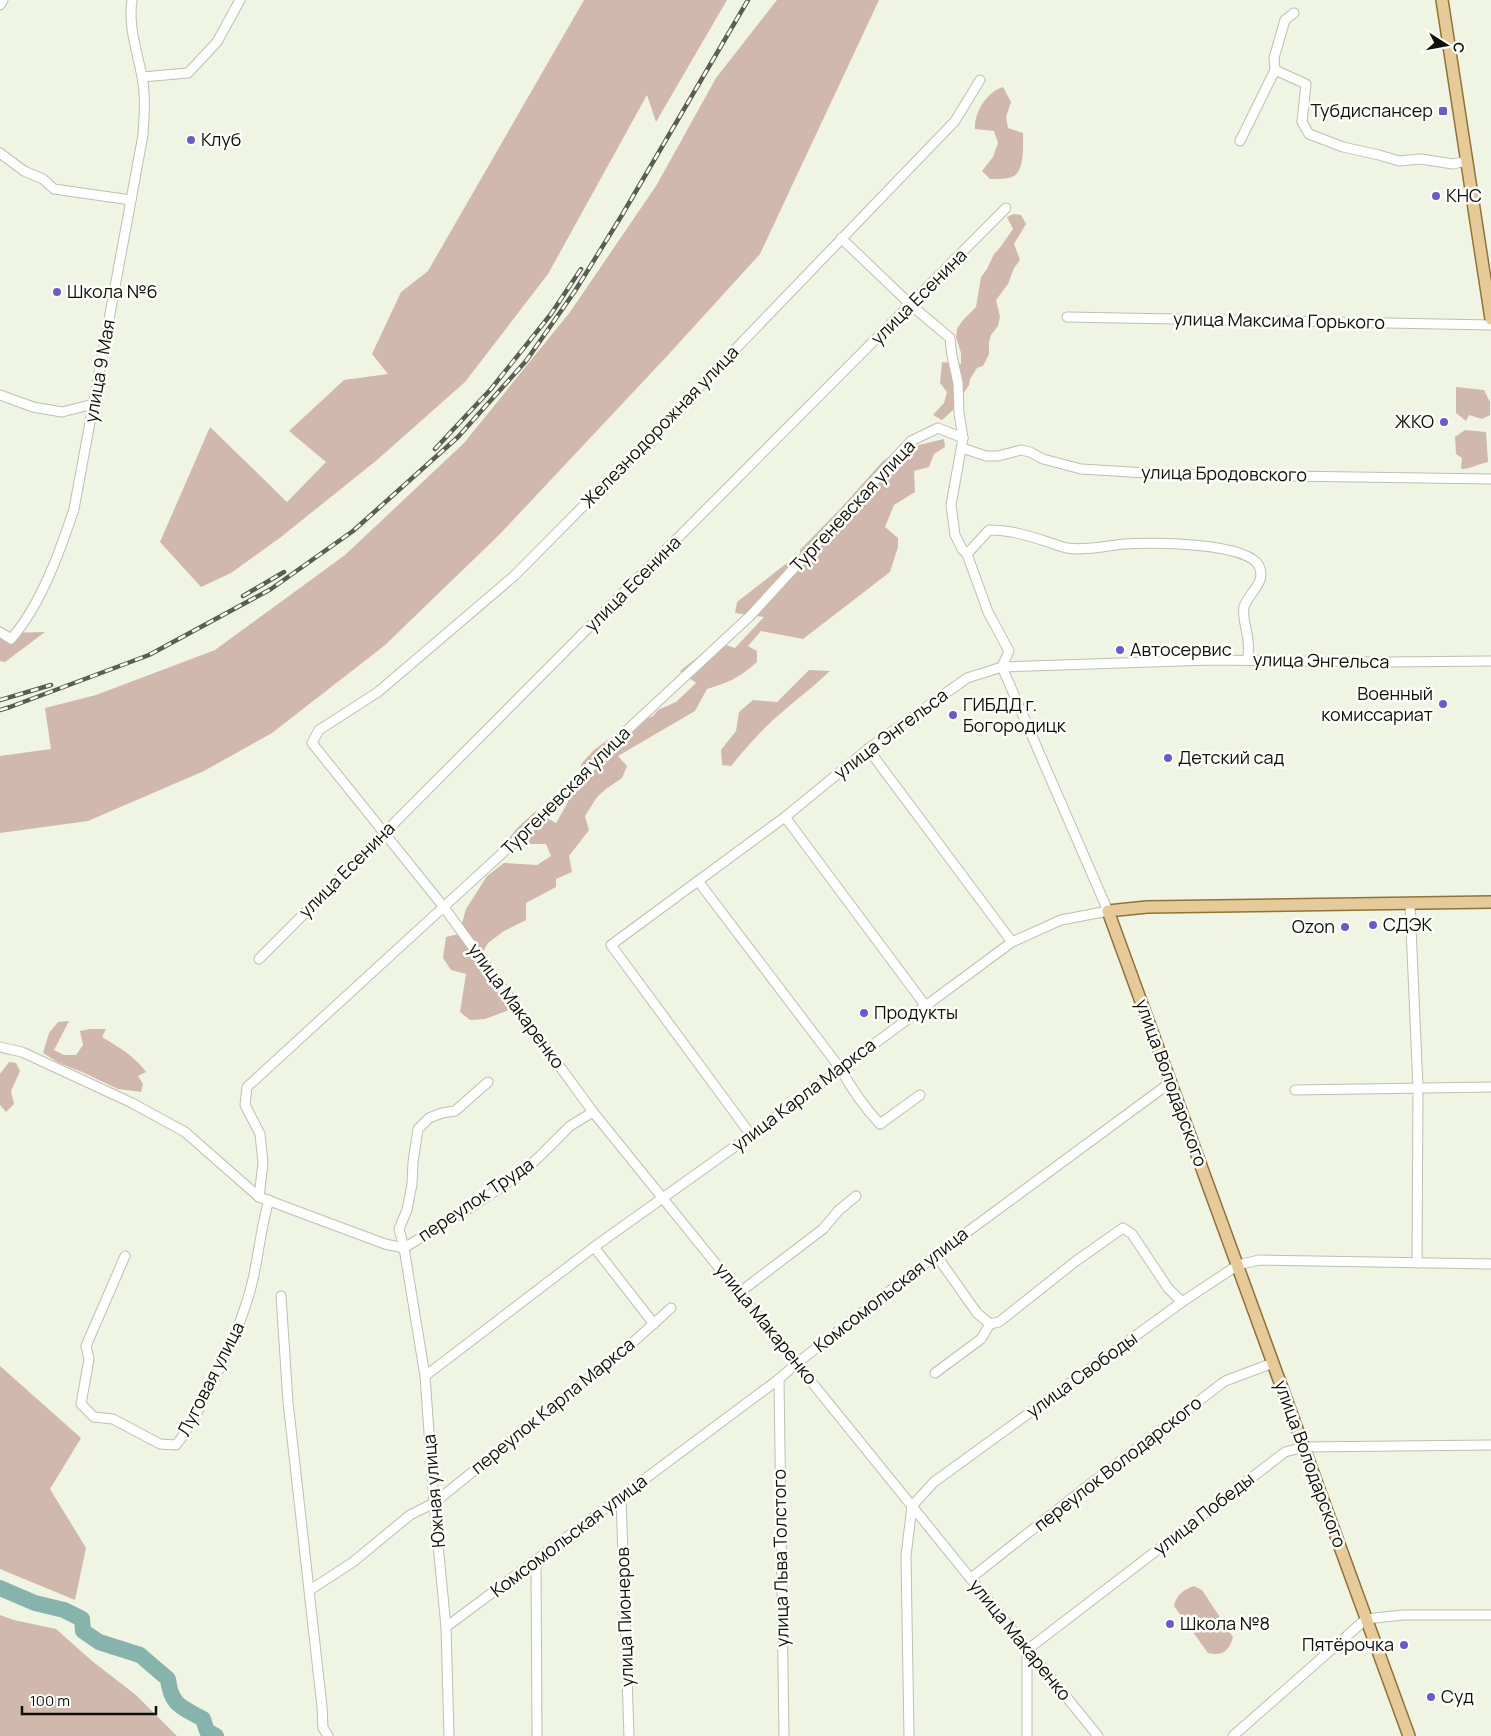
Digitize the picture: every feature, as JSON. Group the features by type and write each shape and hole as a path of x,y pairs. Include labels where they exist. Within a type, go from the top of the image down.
{"main road":[{"path":"1442,0 1491,320"},
{"name":"улица Карла Маркса","path":"1108,911 1147,907 1491,902"},
{"name":"улица Володарского","path":"1108,911 1409,1736"}],"street":[{"path":"0,5 3,0"},
{"name":"улица 9 Мая","path":"0,632 11,639 23,625 60,552 74,509 143,135 144,101 142,77 133,41 130,14 132,0"},
{"path":"142,77 188,73 216,42 240,0"},
{"path":"1240,141 1275,70 1274,58 1285,20 1294,13"},
{"path":"1275,70 1306,84 1302,122 1309,134 1343,148 1379,154 1398,161 1421,159 1453,164 1466,161"},
{"name":"Железнодорожная улица","path":"312,743 319,730 378,692 514,576 620,469 955,121 980,80"},
{"path":"0,153 24,170 43,179 54,189 131,200"},
{"name":"улица Есенина","path":"259,959 1006,208"},
{"path":"841,238 910,305 950,338 958,383 963,438 951,505 955,535 962,549 968,554 988,612 1009,651 1002,667"},
{"name":"улица Максима Горького","path":"1067,317 1491,325"},
{"path":"0,395 33,407 62,412 94,404"},
{"name":"Тургеневская улица","path":"259,1197 262,1164 260,1134 245,1105 247,1088 443,906 492,864 544,815 625,732 750,616 911,441 938,428 963,438"},
{"name":"улица Бродовского","path":"962,448 986,456 998,456 1020,450 1030,452 1043,459 1081,468 1163,474 1491,479"},
{"path":"968,554 989,530 1002,530 1022,534 1066,548 1124,544 1201,546 1241,553 1253,558 1259,566 1261,574 1259,583 1244,605 1244,618 1249,643 1248,660"},
{"name":"улица Энгельса","path":"751,1135 611,945 785,817 868,749 968,678 1002,667 1248,660 1491,661"},
{"name":"улица Володарского","path":"1002,667 1108,911"},
{"name":"улица Макаренко","path":"312,743 443,906 593,1112 664,1197 1098,1736"},
{"path":"868,749 1012,942"},
{"path":"785,817 925,1005"},
{"path":"698,881 840,1068 852,1089 880,1124 920,1095"},
{"path":"1410,904 1418,1088 1417,1263"},
{"name":"улица Карла Маркса","path":"425,1376 594,1247 751,1135 1012,942 1061,920 1108,911"},
{"path":"0,1047 31,1056 132,1103 186,1132 259,1197 385,1244 404,1248"},
{"name":"Южная улица","path":"449,1736 446,1627 434,1503 425,1376 404,1248 399,1229 407,1210 412,1184 418,1129 429,1118 455,1111 488,1082"},
{"name":"Комсомольская улица","path":"446,1627 536,1562 779,1379 936,1255 1171,1082"},
{"path":"1295,1090 1491,1086"},
{"name":"переулок Труда","path":"404,1248 519,1175 570,1126 593,1112"},
{"path":"740,1292 823,1229 839,1210 856,1196"},
{"name":"Луговая улица","path":"125,1256 86,1346 89,1359 81,1404 94,1417 113,1419 160,1444 176,1445 187,1432 222,1364 247,1306 269,1200"},
{"path":"934,1373 981,1339 990,1324 998,1322 1076,1261 1123,1228 1132,1234 1168,1288 1182,1302"},
{"path":"594,1247 654,1324"},
{"path":"936,1255 977,1313 990,1324"},
{"name":"улица Свободы","path":"912,1506 934,1482 1182,1302 1238,1265 1259,1260 1491,1264"},
{"path":"281,1296 288,1402 310,1590 323,1728 328,1736"},
{"name":"переулок Карла Маркса","path":"310,1590 353,1562 410,1515 434,1503 631,1344 671,1308"},
{"name":"переулок Володарского","path":"971,1578 1225,1381 1273,1363"},
{"name":"улица Льва Толстого","path":"779,1379 784,1736"},
{"name":"улица Победы","path":"1027,1650 1285,1452 1304,1447 1491,1444"},
{"name":"улица Пионеров","path":"622,1497 629,1736"},
{"path":"910,1736 906,1556 912,1506"},
{"path":"536,1562 537,1736"},
{"path":"1233,1736 1366,1619 1403,1615 1491,1615"},
{"path":"1027,1650 1027,1736"}],"shaded area":[{"path":"584,0 727,0 656,122 647,95 548,274 465,382 377,460 281,537 231,573 201,587 160,542 210,427 287,502 326,462 289,431 344,380 388,374 372,354 401,292 428,271"},
{"path":"777,0 879,0 760,254 668,355 500,534 384,646 272,733 204,771 88,821 0,833 0,756 51,749 45,708 96,695 215,650 345,555 464,443 570,312 656,186 716,78"},
{"path":"1003,87 1011,102 1006,117 1008,128 1023,133 1023,156 1018,173 1014,176 990,179 982,171 993,157 998,143 994,131 975,129 975,123 979,110 987,98"},
{"path":"1014,214 1021,215 1026,224 1014,244 1020,260 1014,268 1008,284 996,300 1000,317 998,326 991,335 989,354 983,366 977,368 953,410 942,420 933,415 944,403 947,392 940,383 942,362 961,364 961,353 956,337 957,329 976,307 981,277 994,254 1013,229 1007,217"},
{"path":"1456,387 1484,390 1490,402 1490,415 1482,419 1469,415 1466,421 1456,413"},
{"path":"1465,430 1486,432 1488,462 1461,469 1462,458 1456,454 1455,437"},
{"path":"944,439 945,447 934,454 929,467 914,471 915,492 894,505 885,527 898,538 898,547 890,572 803,639 761,631 748,646 757,651 757,662 734,679 707,689 695,711 618,756 627,766 622,778 597,797 585,816 589,830 569,856 572,872 556,879 556,887 526,903 526,920 504,931 488,943 477,963 509,1010 485,1019 470,1020 460,1012 466,974 451,970 443,958 446,937 459,934 466,909 487,876 504,863 537,865 551,856 546,844 528,844 508,840 517,828 536,811 556,823 567,804 582,763 594,750 625,727 653,716 658,710 676,702 696,683 680,671 717,642 735,648 764,617 735,613 737,602 787,563 800,572 800,550 883,461 895,453 901,460 919,445"},
{"path":"45,632 5,662 0,661 0,633"},
{"path":"809,670 830,671 767,725 731,766 722,765 721,750 736,731 739,712 753,700 777,702"},
{"path":"69,1021 54,1050 64,1055 76,1055 83,1045 80,1031 106,1029 102,1037 132,1057 146,1072 138,1076 143,1084 141,1092 118,1089 59,1063 43,1053 49,1033 58,1022"},
{"path":"9,1062 16,1063 20,1071 11,1091 14,1104 6,1112 0,1105 0,1074"},
{"path":"0,1366 81,1438 50,1489 86,1548 75,1600 0,1569"},
{"path":"1194,1586 1202,1590 1233,1637 1230,1646 1221,1653 1208,1653 1174,1606 1181,1593"},
{"path":"0,1615 56,1629 92,1661 136,1695 177,1736 0,1736"}],"waterway":[{"path":"0,1588 35,1603 64,1610 82,1619 83,1631 99,1642 140,1655 168,1679 172,1695 179,1705 203,1719 207,1731 216,1736"}],"railway":[{"path":"0,710 149,655 271,589 353,531 458,437 526,361 575,291 622,215 748,0"},
{"path":"435,449 491,389 551,314 581,269"},
{"path":"243,596 284,572"},
{"path":"0,700 51,685"}],"place":[{"name":"Тубдиспансер","path":"1443,111"},
{"name":"Клуб","path":"191,140"},
{"name":"КНС","path":"1436,196"},
{"name":"Школа №6","path":"57,292"},
{"name":"ЖКО","path":"1444,422"},
{"name":"Автосервис","path":"1120,650"},
{"name":"Военный комиссариат","path":"1443,704"},
{"name":"ГИБДД г. Богородицк","path":"953,715"},
{"name":"Детский сад","path":"1168,758"},
{"name":"СДЭК","path":"1373,925"},
{"name":"Ozon","path":"1345,927"},
{"name":"Продукты","path":"864,1013"},
{"name":"Школа №8","path":"1170,1624"},
{"name":"Пятёрочка","path":"1404,1645"},
{"name":"Суд","path":"1431,1697"}]}
